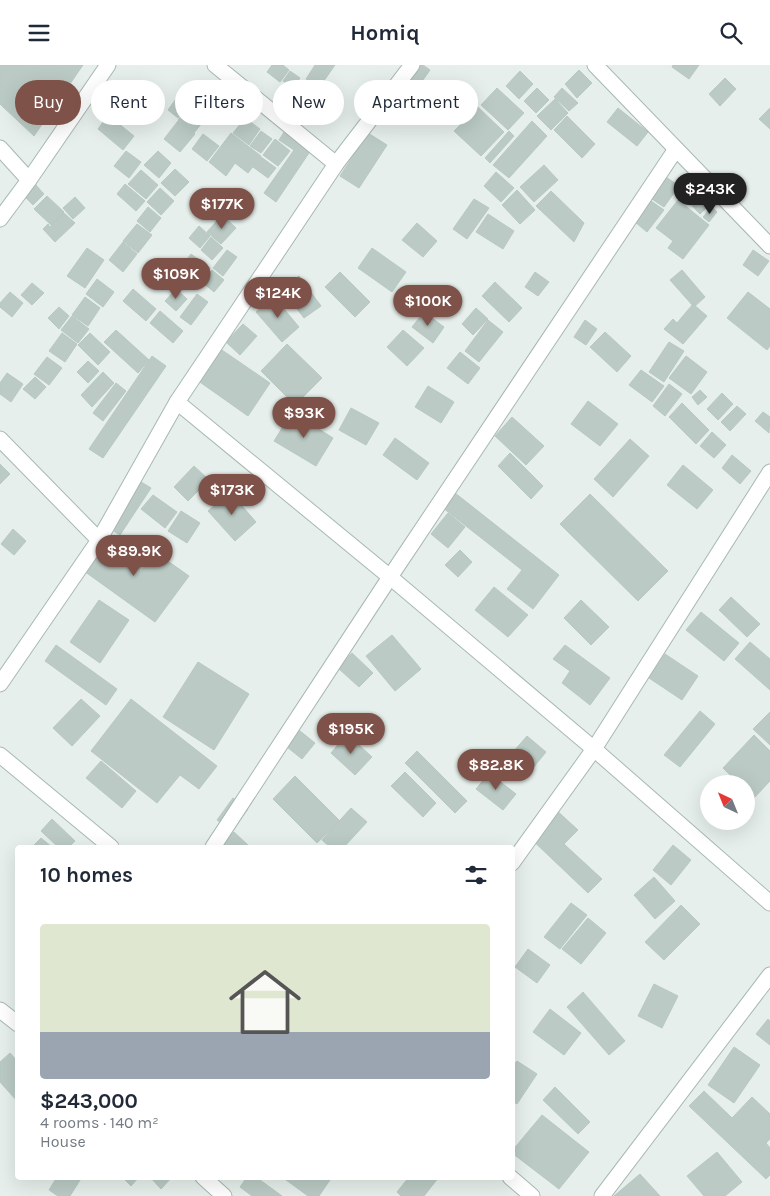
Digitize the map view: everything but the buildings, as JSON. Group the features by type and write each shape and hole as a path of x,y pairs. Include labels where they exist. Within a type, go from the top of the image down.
{"street":[{"path":"0,219 30,180 108,65"},
{"path":"215,65 336,164"},
{"path":"0,684 99,540 176,402 336,164 412,65"},
{"path":"595,65 770,246"},
{"path":"0,148 30,180"},
{"path":"214,845 390,577 676,149"},
{"path":"176,402 390,577 594,749 770,903"},
{"path":"0,439 99,540"},
{"path":"515,859 594,749 770,472"},
{"path":"0,755 110,845"},
{"path":"602,1196 770,975"},
{"path":"0,1010 15,1022"},
{"path":"208,1180 224,1196"},
{"path":"513,1180 532,1196"}]}
